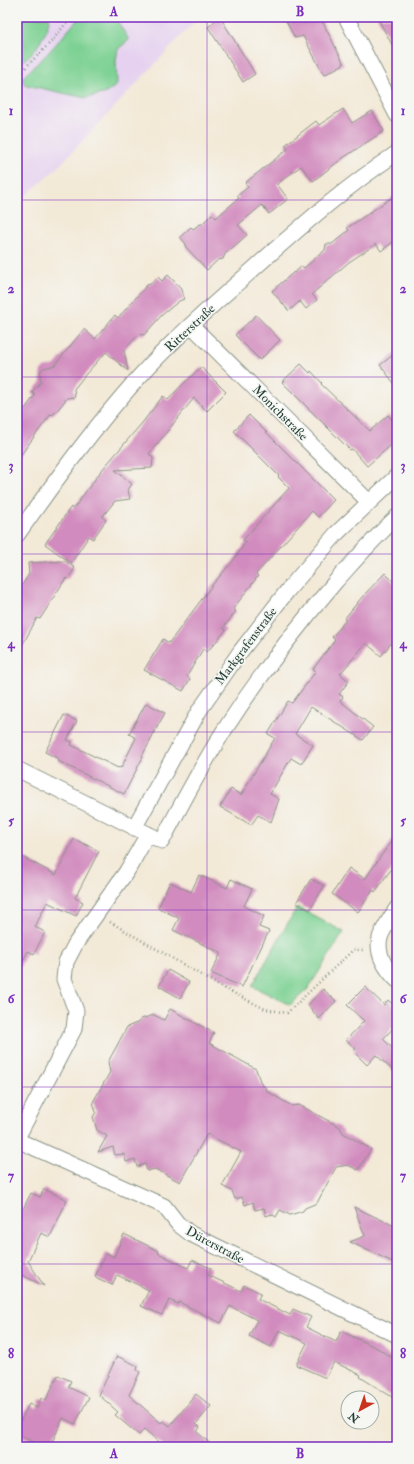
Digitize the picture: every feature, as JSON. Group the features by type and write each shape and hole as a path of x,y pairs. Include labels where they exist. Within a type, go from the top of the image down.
{"street":[{"path":"346,17 397,115"},
{"name":"Ritterstraße","path":"17,536 98,423 140,376 191,325 320,209 365,174 397,153"},
{"name":"Monichstraße","path":"191,325 369,502"},
{"name":"Markgrafenstraße","path":"17,1139 74,1029 76,1010 64,979 66,962 76,943 96,913 127,871 141,831 199,711 240,652 288,590 336,534 397,476"},
{"path":"17,769 162,841 224,730 264,672 313,608 358,557 397,518"},
{"path":"397,908 380,937 379,950 390,973 397,980"},
{"name":"Dürerstraße","path":"17,1139 164,1206 178,1224 191,1234 397,1335"}],"path":[{"path":"17,76 52,41 71,17"},
{"path":"96,913 226,990 265,1009 287,1013 352,950 379,950"}],"shaded area":[{"path":"17,17 198,18 57,168 17,203"}],"green space":[{"path":"17,17 50,17 46,32 35,50 17,67"},
{"path":"80,17 115,17 129,40 118,49 116,60 117,85 106,93 86,98 26,85 21,79 47,54"},
{"path":"297,907 344,932 308,989 290,1005 252,986"}],"building":[{"path":"219,17 255,74 243,82 208,27"},
{"path":"284,17 320,17 344,64 324,75 303,36 295,38"},
{"path":"377,17 397,17 397,54"},
{"path":"343,109 352,123 372,111 384,131 343,158 313,181 301,166 277,184 288,199 269,214 262,205 238,225 247,235 225,254 223,259 218,260 207,270 185,246 186,244 180,237 191,227 193,229 200,224 201,225 212,214 216,218 239,198 237,196 248,187 245,183 288,149 285,145 316,121 319,125"},
{"path":"397,194 397,239 381,251 376,244 349,262 312,294 317,300 306,309 300,301 289,311 272,291 294,272 302,266 304,268 325,250 326,244 332,244 349,230 347,228"},
{"path":"168,275 180,287 184,299 179,301 162,315 144,335 139,334 124,350 128,371 106,352 74,389 75,397 67,398 56,412 52,415 51,414 17,460 17,420 35,395 32,392 41,382 41,370 55,365 84,329 95,339 115,315 118,318 148,284 149,285 158,277 162,281"},
{"path":"256,315 280,340 260,360 235,335"},
{"path":"397,352 397,387 380,365"},
{"path":"301,364 310,373 311,371 322,383 321,384 370,431 388,415 397,425 397,440 367,466 352,449 350,450 282,382"},
{"path":"201,367 226,392 207,411 194,398 149,454 153,458 152,468 115,470 132,484 128,490 130,499 115,501 102,517 106,520 93,539 89,536 71,563 45,544 71,507 73,509 101,471 163,396 168,400"},
{"path":"249,415 334,500 318,517 312,511 256,574 258,576 233,609 236,611 223,628 226,630 207,652 203,649 187,676 190,679 183,691 144,670 163,639 169,643 213,584 233,561 246,542 243,540 289,488 234,431"},
{"path":"65,561 75,568 67,580 66,578 40,619 37,618 17,655 17,593 29,574 28,563"},
{"path":"385,573 397,585 397,636 381,656 366,643 340,674 349,681 339,694 343,697 340,701 373,727 363,740 311,707 295,734 313,745 301,764 291,758 270,794 279,799 271,822 258,815 251,825 220,807 231,789 241,795 275,738 268,734 288,701 292,703 316,671 313,669 335,640 332,637 346,620 344,619 362,597"},
{"path":"146,703 165,713 152,736 124,794 58,761 59,759 45,752 64,715 77,721 67,740 72,742 71,745 118,768 121,768 136,738 129,734"},
{"path":"397,833 397,872 392,868 375,892 373,890 358,912 332,894 349,868 365,879"},
{"path":"74,839 99,851 75,898 83,902 76,916 47,902 35,927 45,932 34,954 28,951 17,972 17,854 56,875"},
{"path":"199,875 227,888 231,879 252,889 244,906 264,916 259,927 269,931 242,987 211,973 221,953 173,930 179,918 158,908 170,882 191,892"},
{"path":"311,879 324,886 310,910 296,903"},
{"path":"168,970 189,982 180,998 159,986"},
{"path":"365,987 384,1005 388,1000 397,1008 397,1024 383,1039 397,1052 397,1074 376,1055 367,1065 353,1051 356,1049 346,1040 364,1021 347,1005"},
{"path":"323,989 336,1001 319,1019 308,1005"},
{"path":"170,1009 214,1033 209,1043 256,1069 261,1084 268,1092 292,1106 299,1105 340,1127 343,1133 371,1149 358,1170 348,1165 336,1167 317,1203 305,1208 303,1211 290,1215 280,1210 276,1217 272,1214 266,1216 264,1208 255,1210 253,1202 245,1205 242,1197 235,1199 232,1191 222,1186 241,1152 207,1134 180,1182 155,1169 147,1171 145,1164 137,1167 135,1159 126,1162 124,1154 115,1155 113,1147 98,1152 107,1136 97,1130 93,1117 96,1112 93,1102 110,1072 108,1062 127,1027 139,1022 141,1019 154,1015 164,1020"},
{"path":"44,1189 67,1200 50,1237 41,1233 28,1261 44,1286 22,1275 17,1286 17,1211 21,1213 31,1193 40,1197"},
{"path":"354,1207 397,1227 397,1264 350,1242 365,1236"},
{"path":"124,1234 159,1251 158,1253 188,1268 192,1260 211,1268 208,1275 241,1291 244,1285 261,1293 258,1299 290,1315 293,1309 311,1317 306,1327 336,1342 341,1331 379,1349 397,1361 397,1400 360,1377 361,1375 334,1362 326,1378 296,1365 307,1343 279,1330 271,1347 249,1336 257,1320 230,1306 221,1323 179,1302 178,1304 169,1300 162,1315 141,1306 149,1290 117,1275 112,1285 95,1277 106,1253 114,1257"},
{"path":"117,1356 138,1366 137,1370 140,1372 129,1395 161,1423 163,1421 170,1426 196,1394 211,1406 196,1424 200,1427 197,1432 214,1447 165,1447 144,1429 139,1435 115,1415 118,1412 99,1395"},
{"path":"58,1375 71,1381 68,1387 89,1397 75,1424 63,1418 50,1447 45,1447 17,1434 17,1428 29,1404 37,1408 41,1398 46,1400"}]}
